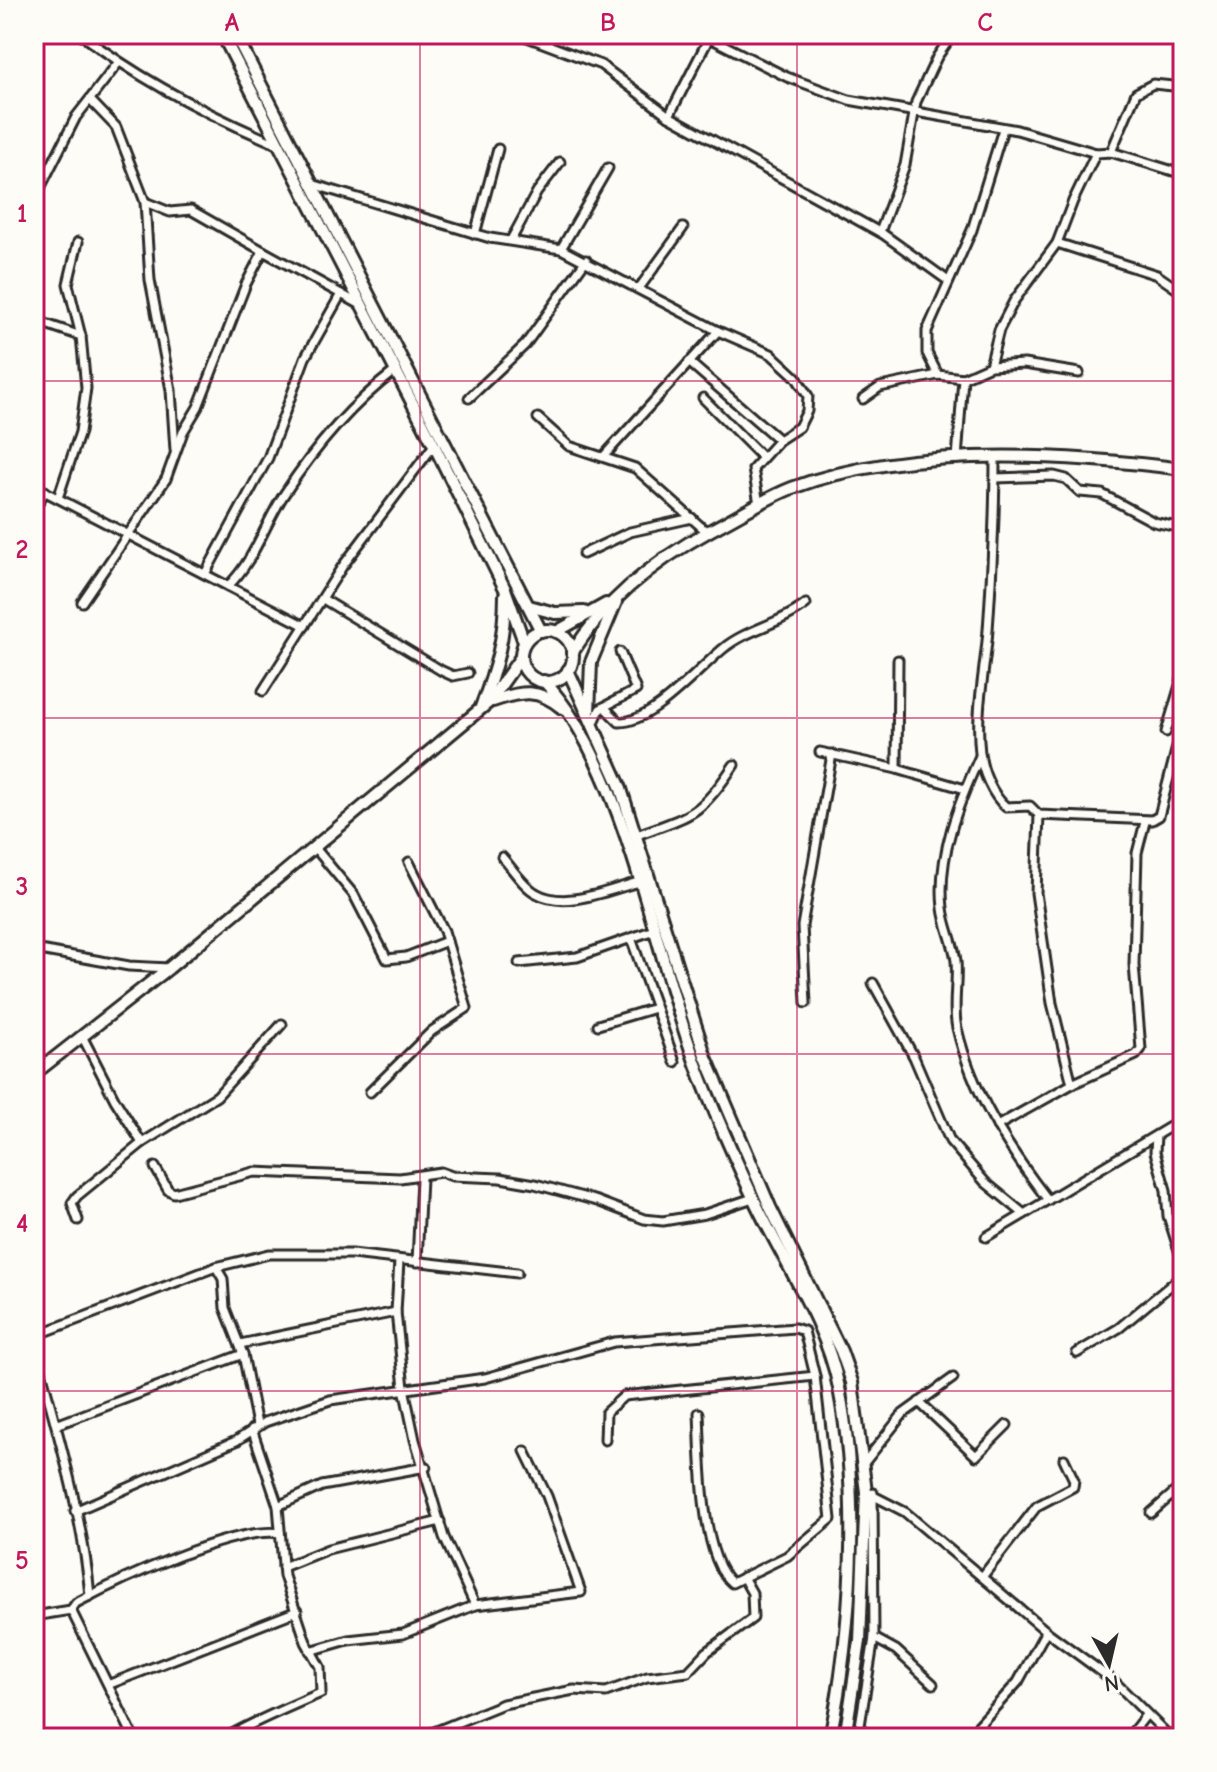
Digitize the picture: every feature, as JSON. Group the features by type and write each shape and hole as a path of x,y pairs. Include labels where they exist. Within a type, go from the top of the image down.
{"main road":[{"path":"34,1074 169,968 492,700 521,657 524,642 505,589 434,445 222,34"},
{"path":"235,34 541,631"},
{"path":"492,700 541,680 560,678 568,670 572,653 616,598 666,555 759,504 825,479 896,465 995,457 1081,458 1183,469"},
{"path":"479,711 498,664 504,636 505,589"},
{"path":"556,632 616,598"},
{"path":"591,722 591,662 616,598"},
{"path":"529,606 555,613 590,612"},
{"path":"524,642 541,631 556,632 569,642 572,653"},
{"path":"521,657 524,669 541,680 572,718 614,807 690,1050 753,1198 825,1346 839,1387 849,1479 848,1563 845,1629 830,1735"},
{"path":"568,670 637,835 705,1055 770,1207 846,1365 855,1397 870,1492 860,1641 845,1738"},
{"path":"492,700 536,692 572,718"}],"street":[{"path":"81,34 118,63 239,128 279,145"},
{"path":"519,34 601,65 669,116 880,232 947,280"},
{"path":"880,232 905,165 912,114 937,57 953,34"},
{"path":"669,116 707,35 819,91 912,114 1003,129 1096,153 1111,152 1183,174"},
{"path":"34,200 76,117 92,102 118,63"},
{"path":"1111,152 1136,93 1153,84 1183,87"},
{"path":"92,102 116,127 145,202 150,280 171,390 176,453"},
{"path":"938,375 929,362 925,340 947,280 972,230 1003,129"},
{"path":"475,234 498,149"},
{"path":"990,366 999,330 1014,301 1057,243 1096,153"},
{"path":"511,240 537,192 560,162"},
{"path":"561,249 608,168"},
{"path":"312,184 475,234 561,249 640,287 718,331 771,354 796,377 808,396 805,419 794,432 761,456 753,469 759,504"},
{"path":"145,202 170,212 191,210 362,305"},
{"path":"640,287 683,228"},
{"path":"58,498 80,432 84,405 86,367 68,284 78,242"},
{"path":"1057,243 1157,275 1183,293"},
{"path":"82,602 166,479 263,251"},
{"path":"469,398 525,345 586,260"},
{"path":"205,574 268,458 305,358 341,294"},
{"path":"34,320 81,336"},
{"path":"604,456 718,331"},
{"path":"689,362 779,440"},
{"path":"863,399 880,387 938,375 963,378 990,366 1024,364 1079,373"},
{"path":"228,586 252,555 283,496 353,407 395,371"},
{"path":"957,459 963,378"},
{"path":"703,398 761,456"},
{"path":"538,418 569,446 635,468 707,532"},
{"path":"263,691 342,567 434,445"},
{"path":"995,457 988,632 980,677 980,756 972,782 965,789 955,815 946,861 943,908 956,958 956,1025 981,1097 1009,1149 1048,1200"},
{"path":"995,478 1054,476 1066,479 1080,492 1102,494 1154,522 1182,528"},
{"path":"34,486 305,626"},
{"path":"34,510 45,491"},
{"path":"1183,509 1183,540"},
{"path":"583,554 630,532 692,518"},
{"path":"323,599 442,671 453,676 468,673"},
{"path":"604,707 619,722 628,722 698,674 722,649 791,617 806,604"},
{"path":"591,722 604,707 636,690 620,652"},
{"path":"897,769 898,660"},
{"path":"1166,732 1183,675"},
{"path":"980,756 998,800 1006,807 1030,806 1039,815 1088,815 1145,822 1159,816 1183,724"},
{"path":"820,752 897,769 965,789"},
{"path":"806,1003 802,926 832,754"},
{"path":"637,835 696,813 715,793 734,765"},
{"path":"1039,815 1036,893 1052,1003 1072,1084"},
{"path":"997,1126 1072,1084 1136,1055 1141,1049 1134,965 1137,853 1145,822"},
{"path":"315,848 354,895 387,959 406,957 447,941"},
{"path":"502,857 534,892 552,900 569,900 639,882"},
{"path":"370,1092 432,1031 467,1008 447,941 409,862"},
{"path":"519,963 577,957 654,930"},
{"path":"631,938 675,1062"},
{"path":"34,949 129,966 169,968"},
{"path":"873,983 914,1057 950,1141 985,1182 1024,1214"},
{"path":"598,1025 655,1008"},
{"path":"78,1220 73,1200 142,1143 217,1096 282,1024"},
{"path":"82,1036 115,1100 142,1143"},
{"path":"986,1237 1183,1119"},
{"path":"1156,1136 1155,1152 1166,1190 1168,1216 1183,1263"},
{"path":"1144,1143 1155,1152"},
{"path":"155,1167 168,1190 174,1193 254,1172 421,1178 441,1172 452,1176 512,1180 587,1198 644,1219 663,1221 705,1214 753,1198"},
{"path":"417,1262 421,1178"},
{"path":"34,1336 216,1267 261,1255 352,1254 517,1273"},
{"path":"399,1261 396,1312 404,1388 415,1440 426,1467 440,1521 466,1592 475,1605"},
{"path":"216,1267 223,1279 225,1308 243,1354 255,1427 278,1506 282,1562 310,1651 320,1667 321,1693 240,1728 225,1738"},
{"path":"1077,1353 1119,1328 1177,1280 1183,1271"},
{"path":"240,1344 396,1312"},
{"path":"75,1511 236,1441 255,1427 330,1400 485,1378 614,1342 795,1328 804,1331 815,1376 831,1519 787,1556 732,1583 727,1579 709,1531 704,1505 699,1413"},
{"path":"34,1345 56,1425 90,1596"},
{"path":"56,1425 243,1354"},
{"path":"605,1440 606,1412 624,1396 815,1376"},
{"path":"864,1463 903,1414 953,1378"},
{"path":"919,1402 976,1456 1007,1425"},
{"path":"310,1651 348,1640 403,1634 475,1605 581,1592 547,1496 525,1451"},
{"path":"982,1577 1037,1506 1073,1487 1074,1480 1064,1459"},
{"path":"278,1506 322,1486 426,1467"},
{"path":"1151,1513 1183,1485"},
{"path":"870,1492 905,1512 1046,1631 1114,1681 1171,1738"},
{"path":"858,1738 874,1638 870,1492"},
{"path":"282,1562 440,1521"},
{"path":"34,1616 71,1610 90,1596 199,1549 264,1532 280,1533"},
{"path":"419,1738 503,1704 574,1690 606,1692 647,1677 688,1672 707,1652 753,1618 752,1593 743,1577"},
{"path":"71,1610 134,1738"},
{"path":"110,1684 297,1611"},
{"path":"967,1738 1018,1682 1046,1631"},
{"path":"874,1638 896,1650 933,1684"},
{"path":"1128,1738 1146,1715"},
{"path":"803,1738 830,1735"}]}
